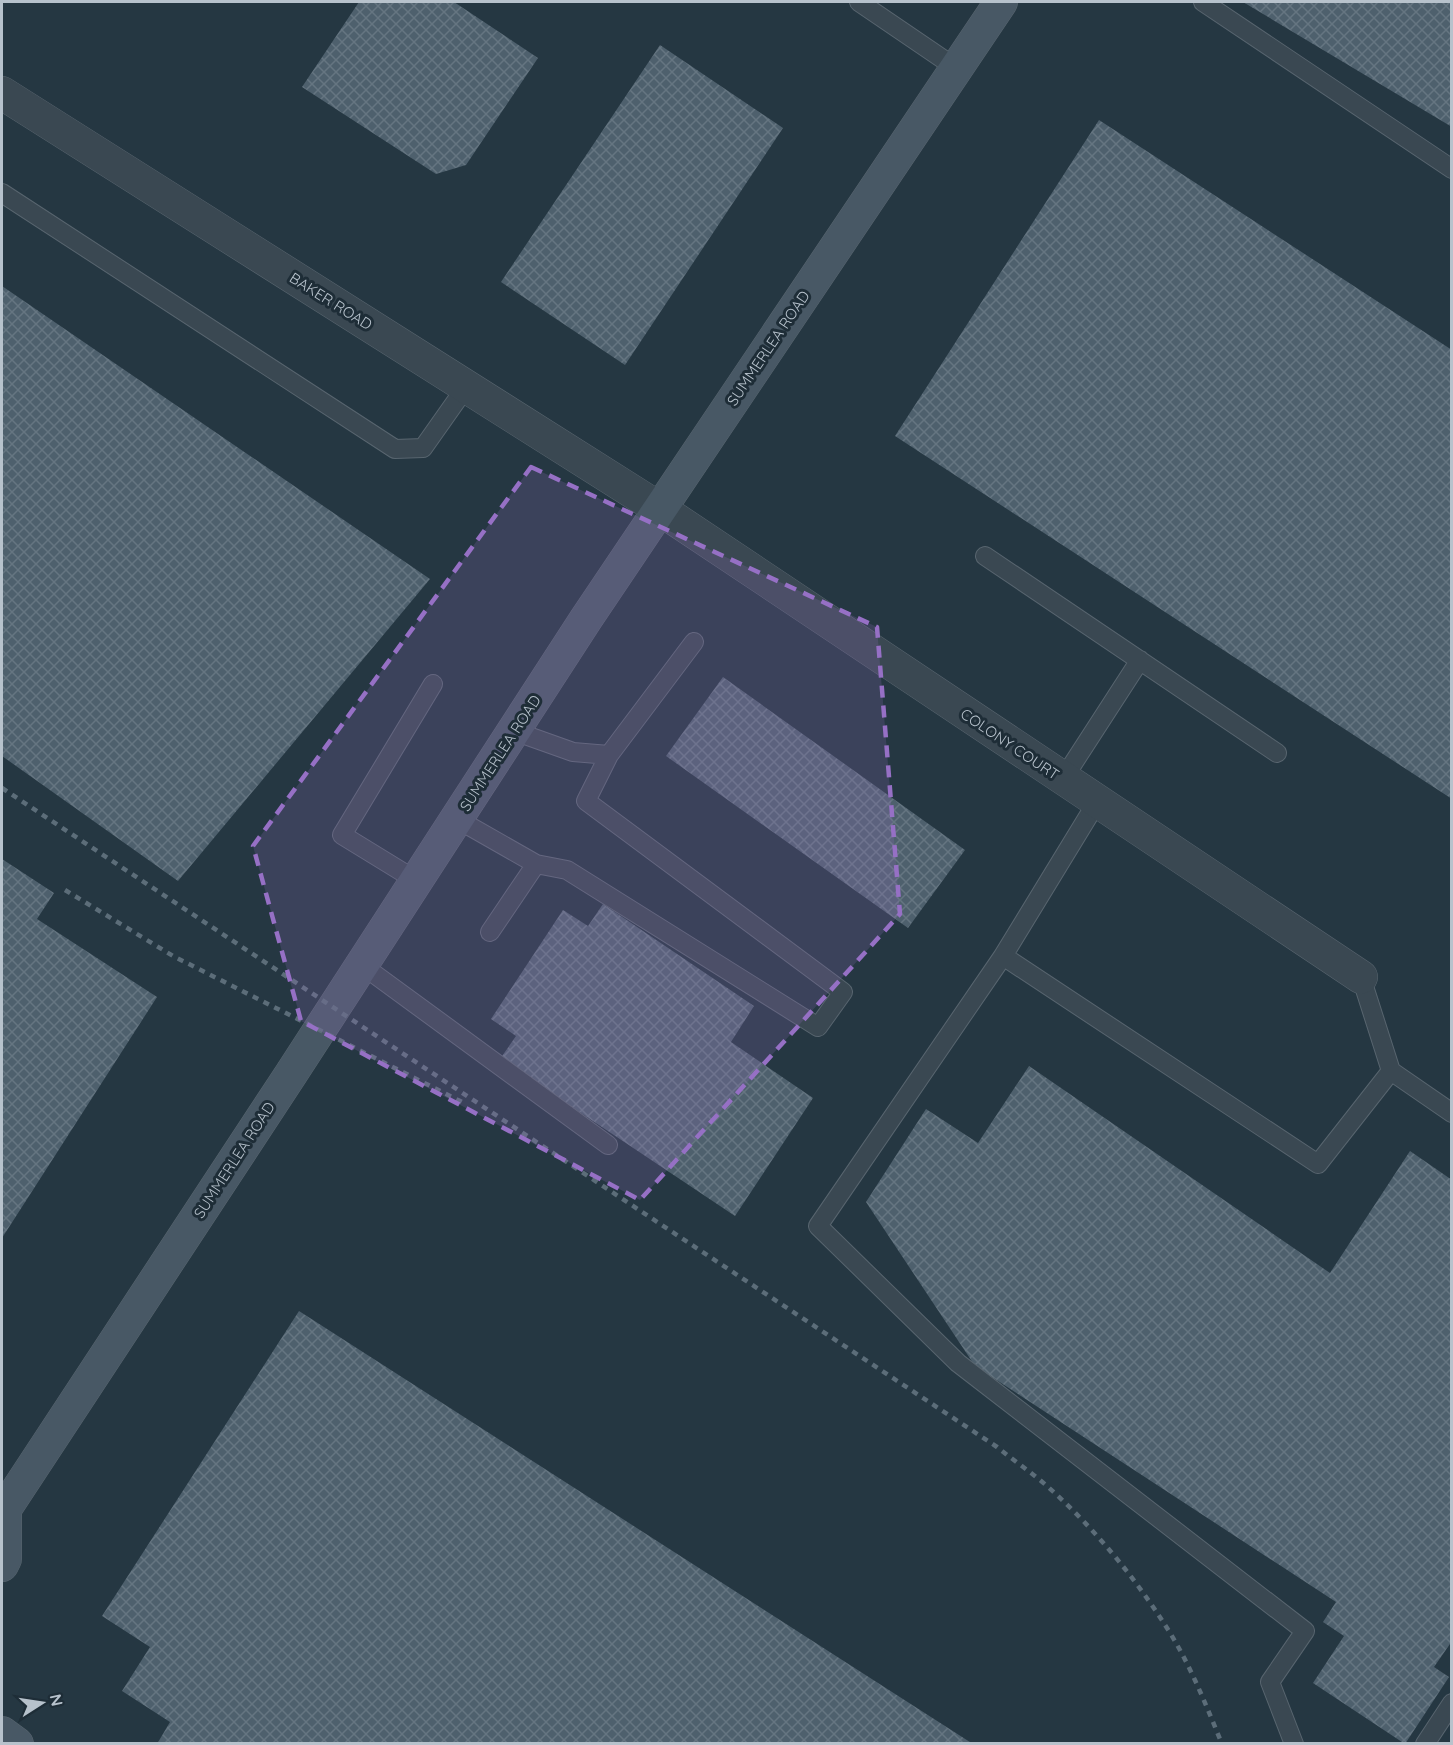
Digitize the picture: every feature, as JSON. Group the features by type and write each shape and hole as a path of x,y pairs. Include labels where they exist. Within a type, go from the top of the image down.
{"street":[{"name":"SUMMERLEA ROAD","path":"2,1565 5,1559 3,1509 660,509 1001,2"},
{"name":"BAKER ROAD","path":"2,93 660,509"},
{"name":"COLONY COURT","path":"660,509 1361,977"},
{"path":"2,1733 17,1743"}],"lane":[{"path":"859,2 956,68"},
{"path":"1203,2 1452,169"},
{"path":"2,193 395,449 423,448 466,387"},
{"path":"986,556 1277,753"},
{"path":"457,819 536,864 567,870 818,1027 843,992 586,801 609,755 694,642"},
{"path":"1063,780 1140,660"},
{"path":"417,881 342,835 433,684"},
{"path":"514,731 573,752 609,755"},
{"path":"1097,802 1003,956 818,1226 958,1363 1305,1631 1270,1682 1294,1743"},
{"path":"490,932 536,864"},
{"path":"1003,956 1318,1164 1391,1071"},
{"path":"362,965 608,1145"},
{"path":"1361,977 1391,1071 1452,1113"},
{"path":"1425,1743 1452,1702"}],"highlighted area":[{"path":"531,467 877,627 900,914 640,1200 301,1021 253,846"}],"building":[{"path":"359,2 454,2 538,58 466,165 436,174 302,87"},
{"path":"1243,2 1452,2 1452,127"},
{"path":"660,45 783,128 625,365 501,282"},
{"path":"1099,120 1452,350 1452,799 895,436"},
{"path":"2,286 430,579 178,881 2,756"},
{"path":"723,677 965,850 908,928 666,756"},
{"path":"2,859 54,893 37,919 157,997 2,1238"},
{"path":"603,904 754,1006 731,1042 813,1098 735,1216 500,1059 516,1036 491,1019 563,910 588,926"},
{"path":"1029,1066 1330,1273 1410,1151 1452,1180 1452,1641 1434,1667 1449,1677 1405,1744 1313,1683 1344,1636 1323,1622 1336,1602 975,1366 866,1202 926,1109 978,1143"},
{"path":"299,1311 973,1744 157,1744 170,1722 122,1691 150,1647 102,1616"}],"railway":[{"path":"2,788 997,1447 1035,1476 1096,1535 1127,1571 1154,1609 1190,1670 1222,1744"},
{"path":"65,890 173,956 462,1102"}]}
